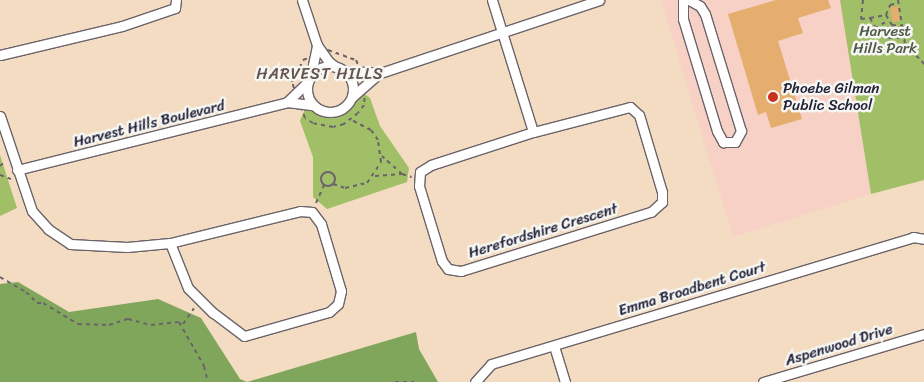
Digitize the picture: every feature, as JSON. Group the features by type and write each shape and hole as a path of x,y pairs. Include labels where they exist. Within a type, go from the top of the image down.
{"street":[{"path":"0,55 122,26 175,8 176,0"},
{"path":"297,98 309,79 319,55 302,0"},
{"path":"492,0 533,132"},
{"path":"352,97 353,85 341,69 322,67 309,79 309,99 313,105 334,112 342,109 352,97 365,78 503,34 599,0"},
{"path":"683,0 683,19 717,131 723,142 735,142 741,132 705,14 700,6 689,0"},
{"path":"319,55 341,69 365,78"},
{"name":"Harvest Hills Boulevard","path":"19,174 297,98 313,105"},
{"name":"Herefordshire Crescent","path":"630,107 639,115 662,192 662,202 651,212 460,271 448,269 442,261 418,178 424,168 533,132 630,107"},
{"path":"0,116 32,210 48,229 70,244 127,247 170,243 300,211 312,212 321,224 342,291 338,304 329,312 244,336 188,288 170,243"},
{"name":"Emma Broadbent Court","path":"475,382 491,364 913,237 924,239"},
{"name":"Aspenwood Drive","path":"763,382 924,334"},
{"path":"554,346 565,382"}],"path":[{"path":"863,0 861,19 886,16"},
{"path":"902,26 892,26 887,21 886,16 890,5 898,1 905,44 924,64"},
{"path":"870,18 875,29 889,38 904,38"},
{"path":"875,29 887,21"},
{"path":"336,51 356,60 365,78 364,105 350,120 333,127 313,123 305,118 292,82 300,64 319,55 336,51"},
{"path":"917,57 924,59"},
{"path":"350,120 372,130 378,140 382,156 402,174"},
{"path":"374,176 382,156"},
{"path":"324,185 321,179 326,173 333,175 333,184"},
{"path":"0,175 9,179 19,174"},
{"path":"324,185 333,184 356,187 374,176 402,174 418,178"},
{"path":"312,212 324,185"},
{"path":"0,277 26,292 37,303 42,303 78,324 109,326 128,319 151,325 183,324"},
{"path":"183,324 200,300"},
{"path":"183,324 204,366 208,382"},
{"path":"395,382 414,382"}],"shaded area":[{"name":"Phoebe Gilman Public School","path":"661,0 840,0 871,194 733,237"}],"green space":[{"name":"Harvest Hills Park","path":"840,0 924,0 924,180 871,194"},
{"path":"362,92 370,98 380,126 409,168 407,182 327,209 313,197 313,157 300,121 306,106 332,116 344,112"},
{"path":"0,155 17,208 0,216"},
{"path":"18,282 69,312 158,299 201,318 240,379 247,382 0,382 0,284"},
{"path":"416,332 419,349 438,382 247,382"}],"building":[{"path":"776,0 828,0 831,8 798,18 803,33 778,41 802,119 771,128 766,112 758,115 728,14"},
{"path":"898,6 900,21 892,22 890,7"}],"place":[{"name":"Phoebe Gilman Public School","path":"773,97"}],"district":[{"name":"HARVEST HILLS","path":"320,74"}]}
